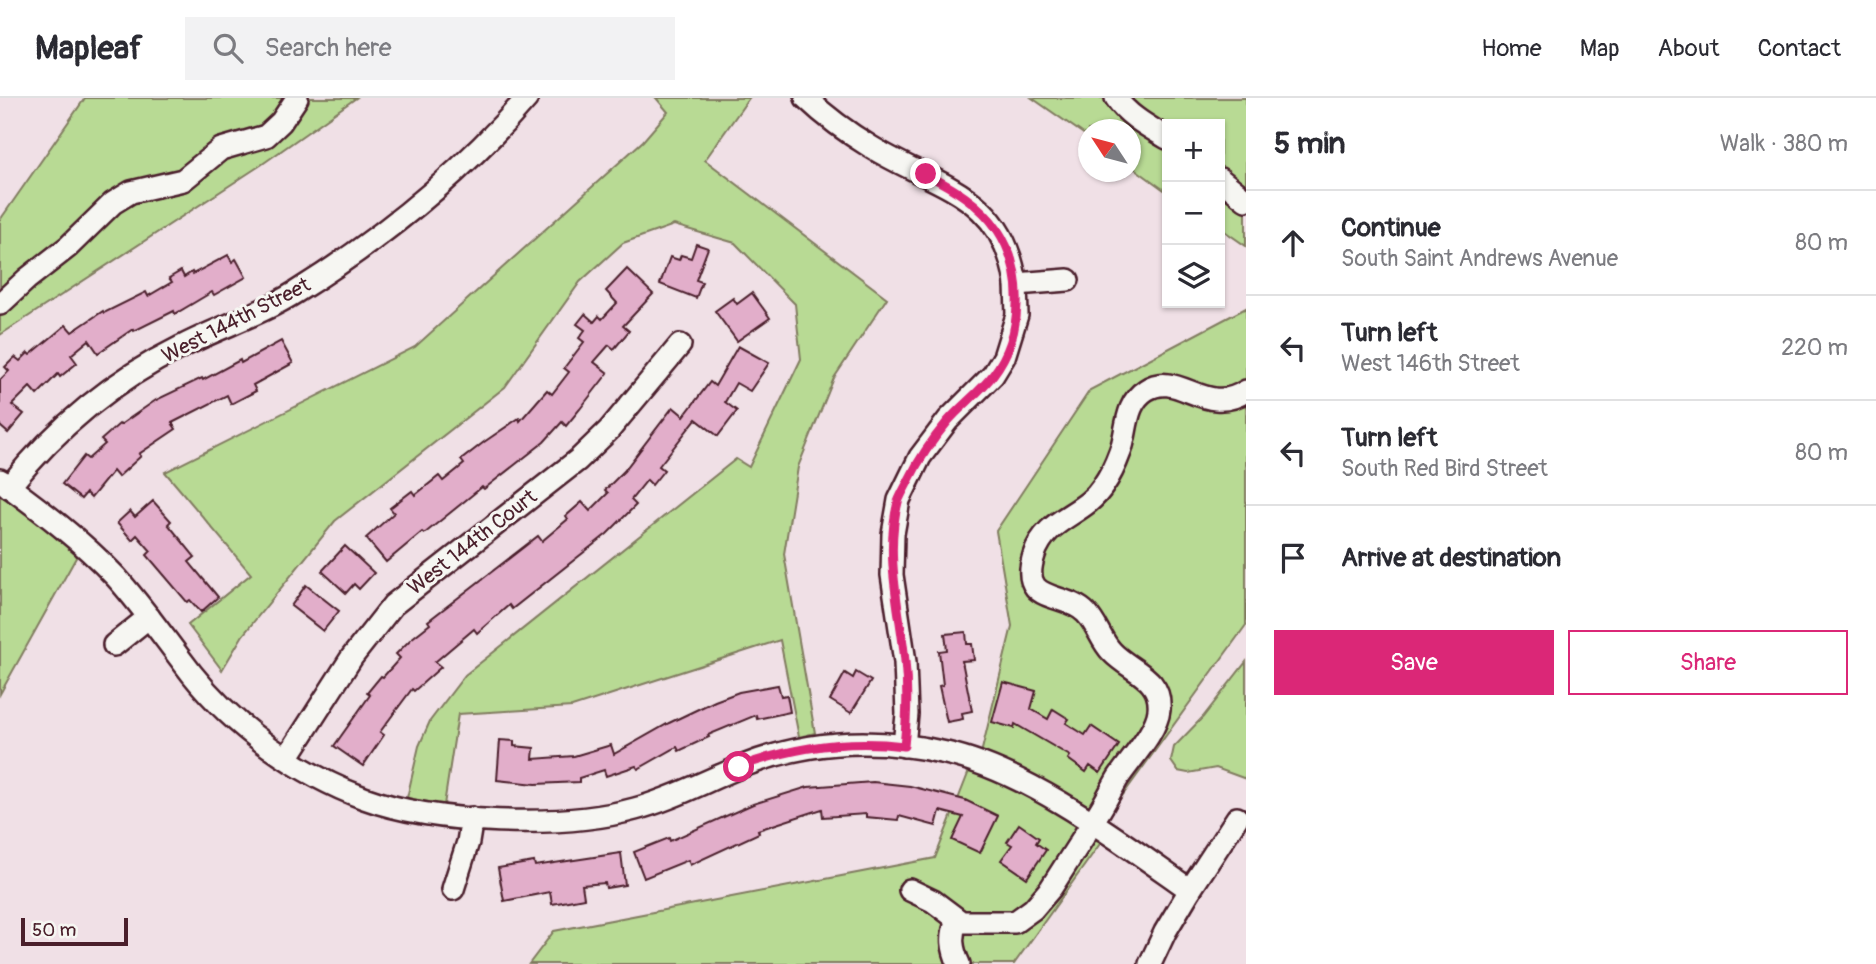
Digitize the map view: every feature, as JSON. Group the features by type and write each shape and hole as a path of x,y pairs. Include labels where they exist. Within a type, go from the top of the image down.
{"street":[{"path":"0,304 68,247 113,203 131,192 183,180 221,149 270,134 297,98"},
{"name":"West 144th Street","path":"4,484 70,420 131,377 180,347 260,312 295,293 381,235 490,140 527,98"},
{"path":"806,98 819,111 871,147 953,188 969,200 997,230 1008,251 1016,284 1017,315 1004,357 993,375 948,420 920,457 899,500 893,534 892,575 905,662 907,713 904,746"},
{"path":"1116,98 1131,114 1162,135"},
{"path":"1225,182 1246,200"},
{"path":"1016,284 1068,280"},
{"name":"West 144th Court","path":"287,758 359,647 393,605 578,460 609,430 680,345"},
{"path":"1097,815 1156,723 1160,708 1157,690 1146,677 1112,652 1085,612 1076,606 1049,598 1039,591 1031,575 1034,553 1044,534 1062,518 1089,502 1103,486 1120,453 1130,411 1146,390 1167,385 1177,386 1216,401 1234,398 1246,391"},
{"path":"4,484 83,545 118,580 215,700 257,737 336,786 367,799 416,811 472,818 538,821 614,814 658,802 758,760 799,749 857,742 904,746 962,757 1028,785 1109,834 1190,890"},
{"path":"114,645 149,617"},
{"path":"453,889 468,842 472,818"},
{"path":"1150,964 1190,890 1237,818"},
{"path":"910,890 933,901 957,921 1015,922 1025,916 1051,888 1086,833"},
{"path":"957,921 953,929 953,946 959,964"}],"green space":[{"path":"85,98 356,98 261,165 0,335 0,220"},
{"path":"656,98 749,98 705,160 887,298 834,378 798,467 784,554 815,733 799,737 780,640 572,707 458,714 444,805 407,798 419,746 430,721 465,675 736,459 749,467 801,359 795,304 735,243 674,225 623,243 580,282 505,387 335,521 243,635 222,670 188,625 251,574 165,472 415,347 643,141 668,112"},
{"path":"1032,98 1246,98 1246,246 1225,231 1225,119 1162,119 1162,188 1141,173 1141,119 1078,119 1078,130"},
{"path":"1246,308 1246,625 1099,828 1107,834 1014,964 529,964 554,931 935,858 973,761 979,762 1012,626 996,531 1090,390"},
{"path":"0,481 83,545 0,694"},
{"path":"1246,662 1246,779 1216,768 1188,773 1178,771 1171,761 1174,747 1203,717"}],"building":[{"path":"696,244 708,248 696,280 702,282 696,298 660,284 670,257 679,260 681,255 691,258"},
{"path":"228,255 232,262 236,259 246,277 214,295 212,292 175,314 174,311 134,331 133,329 98,353 89,340 71,355 77,363 60,377 58,374 37,395 30,387 12,405 24,414 8,433 0,426 0,380 9,371 5,367 15,357 20,361 28,353 30,355 66,325 72,332 103,311 104,313 146,292 148,296 172,282 169,278 181,271 184,277 192,272 193,274"},
{"path":"627,269 653,294 623,326 629,331 614,349 609,345 594,362 608,373 580,409 566,426 562,422 544,442 424,534 422,532 386,562 366,538 394,513 390,508 412,491 415,495 439,476 443,481 464,464 461,460 484,442 519,418 520,421 547,390 552,394 569,372 564,368 584,342 579,338 585,330 577,324 585,314 594,322 599,316 602,319 617,303 606,291"},
{"path":"752,293 770,318 737,341 715,311 733,298 737,304"},
{"path":"281,341 293,363 253,385 256,391 231,404 227,395 172,423 176,429 139,454 141,456 118,477 113,471 91,498 86,493 81,499 62,484 84,456 88,459 105,444 101,440 119,424 156,400 202,378 203,380 240,360 241,363"},
{"path":"738,346 769,363 750,391 736,383 725,402 737,411 718,436 696,419 659,466 664,470 652,485 647,480 631,500 636,505 607,534 512,609 509,605 477,633 474,629 435,662 441,667 414,691 412,689 380,732 384,735 363,766 334,746 370,695 367,693 400,658 396,654 430,624 428,621 538,536 542,541 568,519 566,516 582,502 590,511 608,493 605,490 624,471 673,407 684,416 710,382 715,386"},
{"path":"153,501 171,521 168,524 195,557 189,562 218,597 201,612 190,600 187,602 147,555 151,551 137,535 132,540 117,523 130,511 135,517"},
{"path":"345,546 374,573 359,589 354,584 346,593 322,571"},
{"path":"306,585 339,611 323,631 291,606"},
{"path":"966,632 967,644 972,644 974,660 962,661 972,711 962,713 963,719 947,722 939,686 943,685 939,651 947,650 945,634"},
{"path":"856,672 871,681 851,713 830,700 845,673 853,678"},
{"path":"1003,682 1036,691 1031,709 1048,719 1053,709 1069,719 1066,723 1085,735 1091,726 1119,745 1100,773 1090,766 1086,772 1068,759 1070,756 1015,724 1014,728 992,722"},
{"path":"778,685 781,696 787,695 790,712 757,719 756,715 708,735 709,737 679,751 677,747 638,769 636,766 606,776 604,770 579,778 579,782 536,784 497,780 500,740 514,741 514,746 534,748 533,759 574,756 611,745 614,754 715,701 739,692"},
{"path":"873,782 910,786 965,800 998,816 980,853 952,840 963,817 940,811 936,826 899,816 898,820 866,817 866,814 823,817 822,809 758,830 759,833 690,865 688,860 644,878 634,852 669,838 670,841 753,804 808,787"},
{"path":"1019,824 1039,838 1036,843 1046,850 1027,878 1001,860 1012,845 1007,842"},
{"path":"621,853 625,885 606,888 605,883 582,885 584,898 552,904 550,892 504,901 498,868 534,862 535,866"}],"route":[{"path":"739,767 799,749 838,743 904,746 907,713 905,662 892,575 893,534 899,500 920,457 948,420 993,375 1011,340 1017,315 1014,270 997,230 969,200 926,174"}]}
